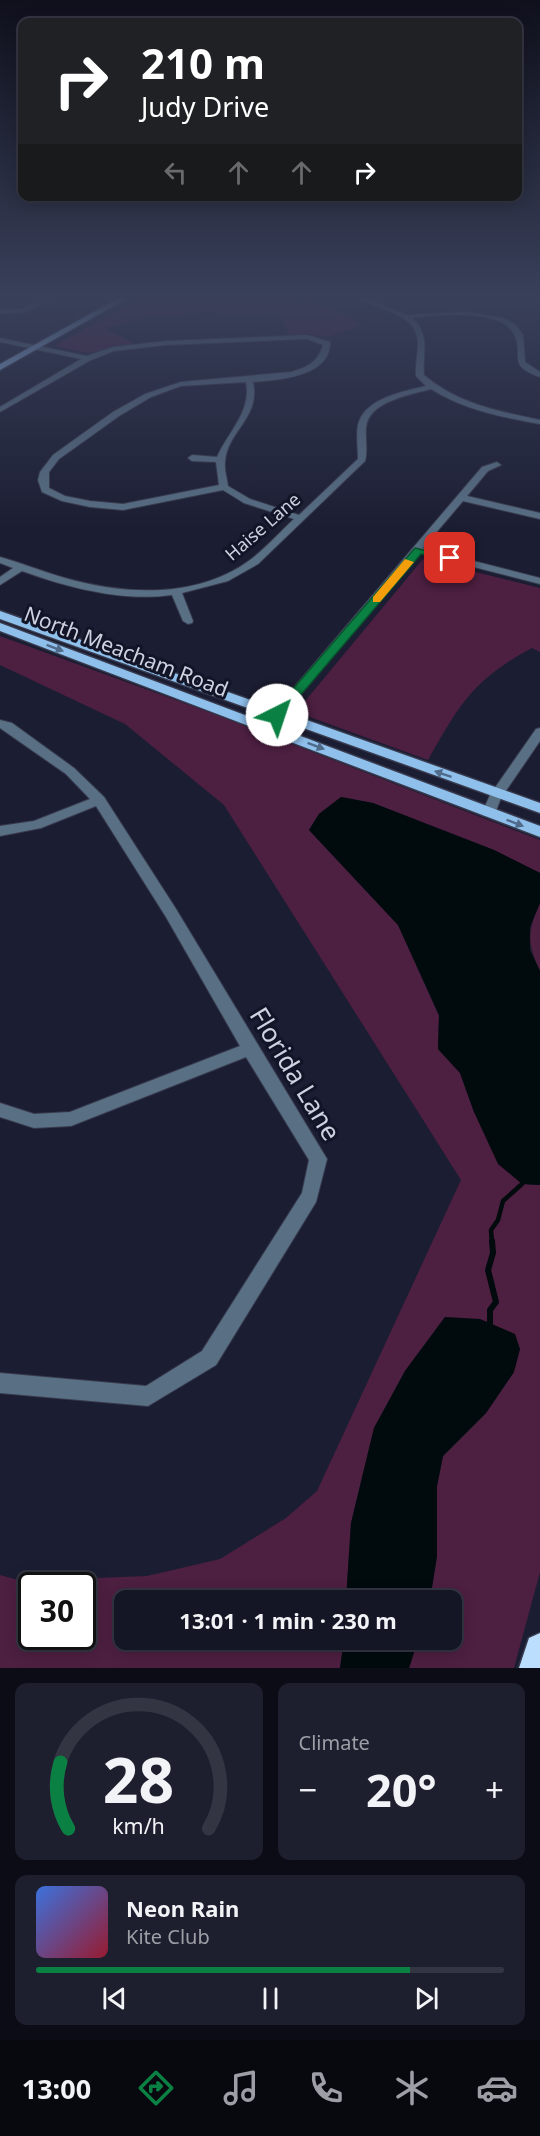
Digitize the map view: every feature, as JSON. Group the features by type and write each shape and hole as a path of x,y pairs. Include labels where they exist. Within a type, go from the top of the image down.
{"highway":[{"path":"535,1668 540,1649"}],"main road":[{"name":"North Meacham Road","path":"0,615 540,808"},
{"name":"North Meacham Road","path":"0,627 540,832"}],"street":[{"path":"0,410 56,377"},
{"path":"279,377 207,381 160,390 124,411 56,457 45,468 41,477 45,490 62,498 125,512 224,487 247,501 300,518"},
{"path":"421,377 430,387 460,403 540,422"},
{"path":"224,487 220,460 253,401 253,390 249,379"},
{"name":"Haise Lane","path":"0,560 20,568 103,591 143,595 177,593 237,573 254,562 362,459 362,423 372,409 390,399 430,387"},
{"path":"192,458 220,460"},
{"path":"266,728 419,550 485,469 496,465"},
{"path":"462,498 540,516"},
{"path":"419,550 540,581"},
{"path":"0,582 20,568"},
{"path":"177,593 188,621"},
{"name":"Florida Lane","path":"0,724 8,726 70,771 99,800 171,914 318,1159 310,1196 209,1358 148,1396 0,1383"},
{"path":"489,813 498,793 540,732"},
{"path":"0,831 36,825 99,800"},
{"path":"0,1110 34,1121 71,1119 250,1049"}],"shaded area":[{"path":"423,559 540,588 540,652 532,648 512,659 482,683 459,709 428,760 296,712"},
{"path":"0,636 214,714 540,840 540,873 494,850 373,803 341,797 319,814 309,830 398,925 439,1016 438,1049 460,1073 474,1112 522,1184 540,1185 540,1572 514,1668 409,1668 415,1650 462,1650 462,1590 432,1590 437,1556 437,1486 443,1456 486,1413 514,1372 445,1317 405,1371 374,1428 351,1523 347,1590 114,1590 114,1650 343,1650 340,1668 0,1668 0,1575 18,1580 18,1650 96,1650 96,1578 147,1576 220,1559 286,1518 317,1491 461,1180 224,805 125,724 0,665"},
{"path":"341,797 373,803 494,850 540,873 540,903 530,927 530,950 540,971 540,1185 522,1184 498,1164 474,1112 460,1073 438,1049 439,1015 398,925 309,830 319,814"},
{"path":"540,903 540,971 530,937"},
{"path":"445,1317 480,1319 515,1334 520,1349 514,1372 486,1413 443,1456 437,1486 437,1556 432,1590 347,1590 351,1523 374,1428 405,1371"},
{"path":"343,1650 415,1650 409,1668 340,1668"}],"waterway":[{"path":"492,1242 491,1230 498,1220 503,1201 522,1184"},
{"path":"490,1323 490,1310 496,1302 488,1270 493,1253 492,1241"}],"slow traffic":[{"path":"376,600 409,562"}],"route":[{"path":"277,715 419,550 450,558"}]}
